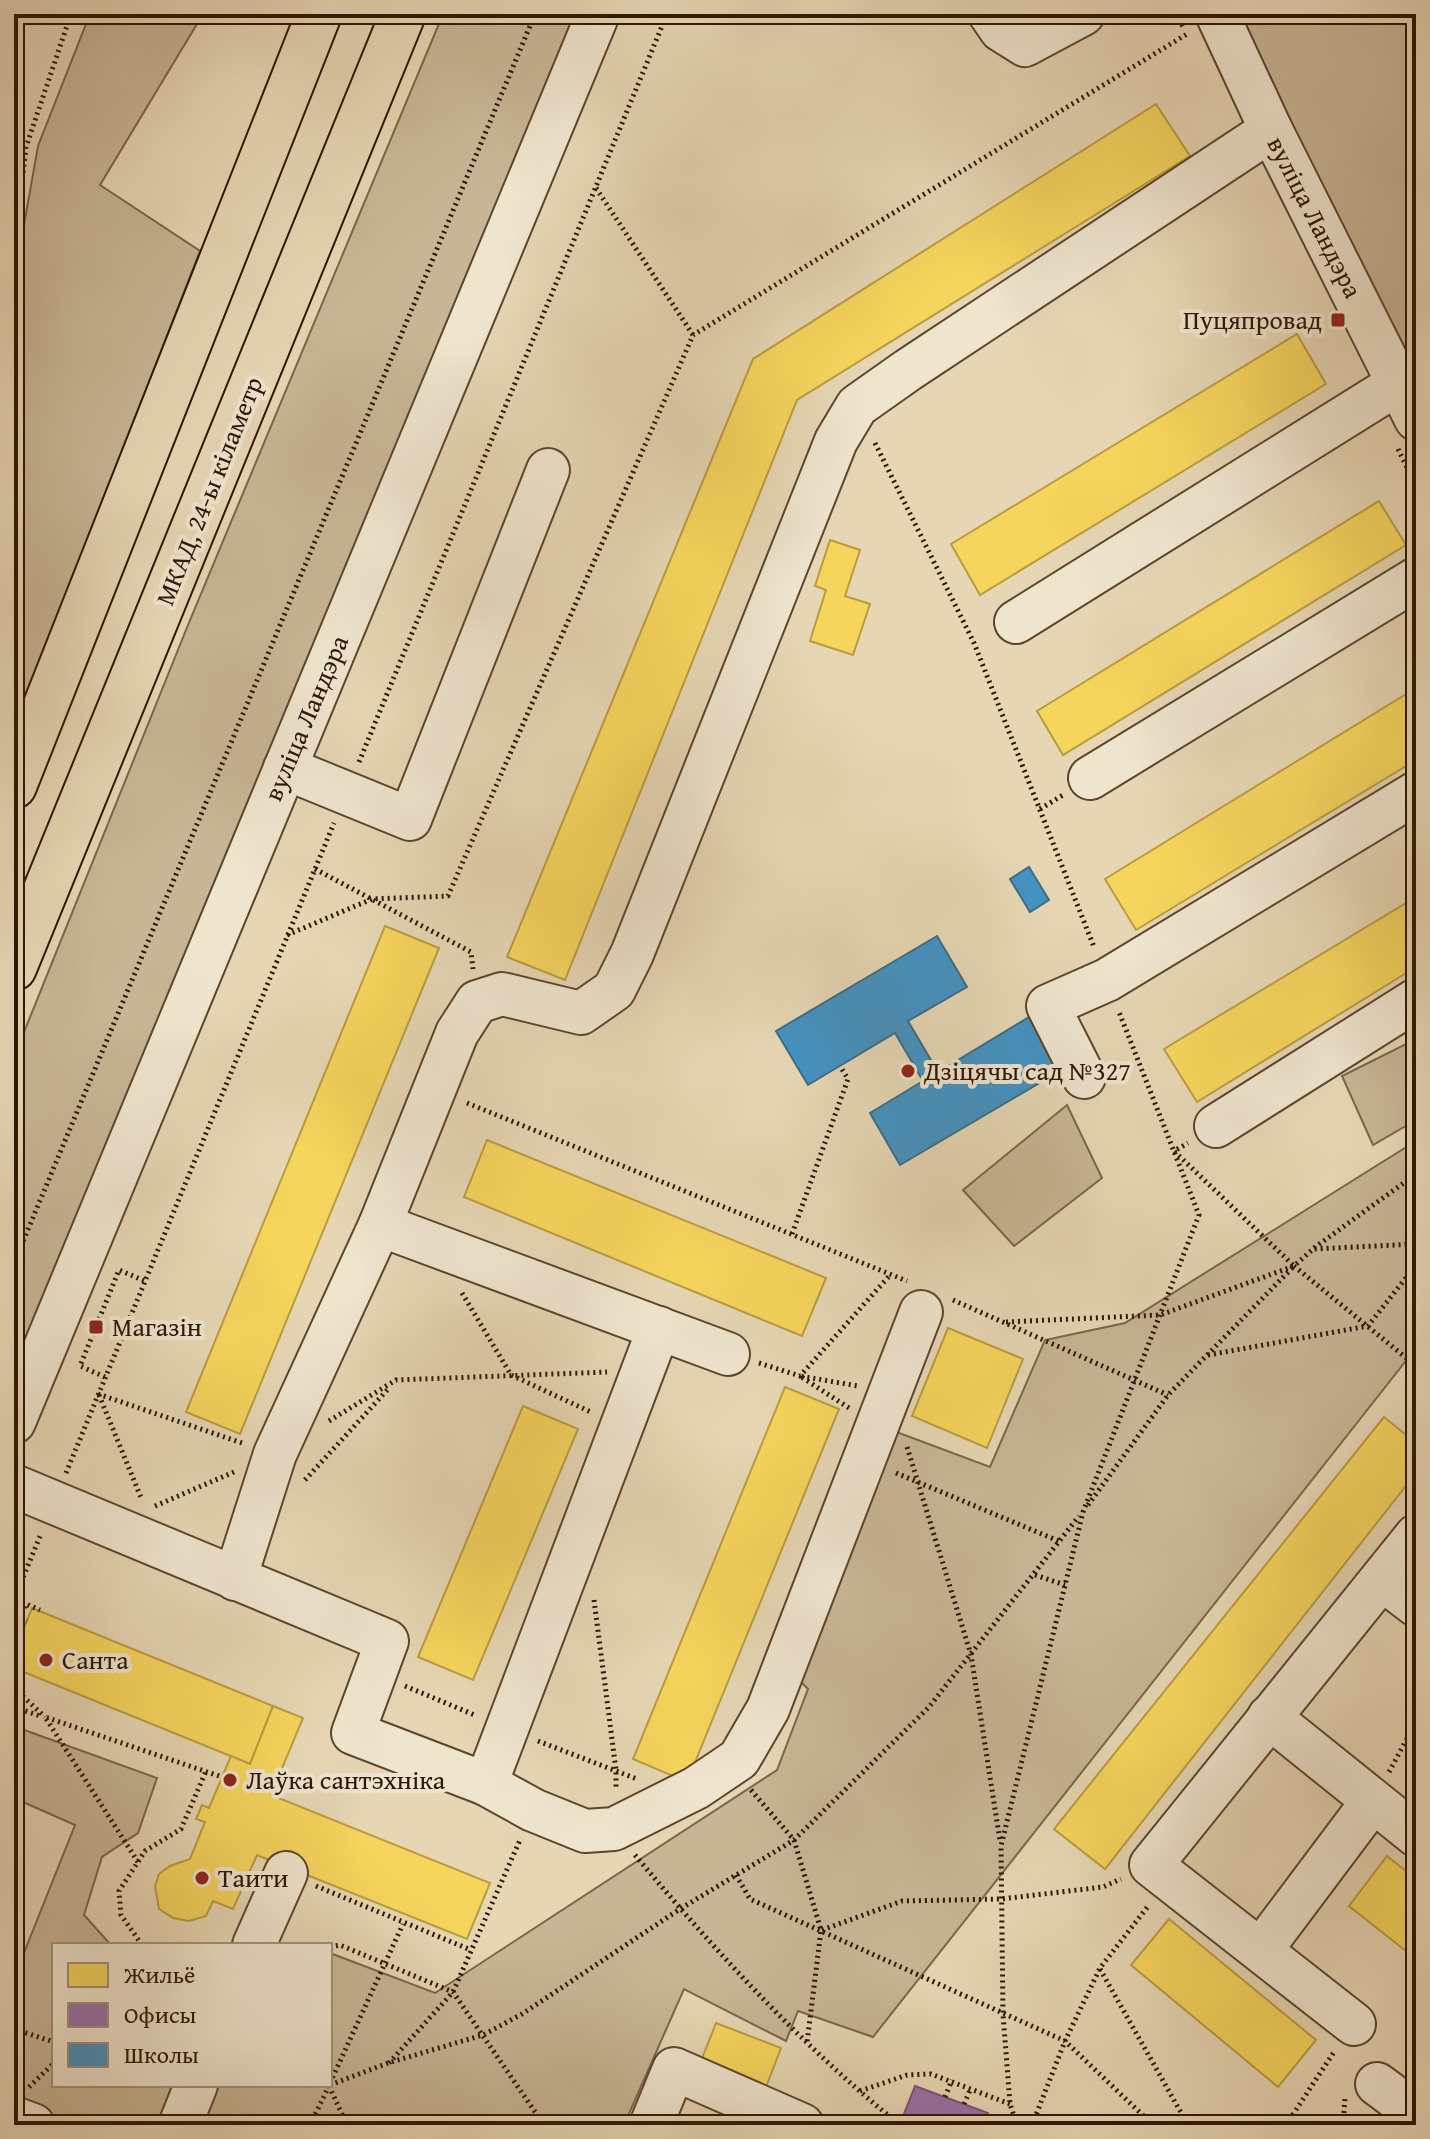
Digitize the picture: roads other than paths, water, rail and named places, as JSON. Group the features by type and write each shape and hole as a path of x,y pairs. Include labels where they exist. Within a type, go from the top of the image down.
{"highway":[{"path":"14,786 319,14"},
{"name":"МКАД, 24-ы кіламетр","path":"14,968 403,14"}],"street":[{"name":"вуліца Ландэра","path":"14,1422 598,14"},
{"path":"990,14 1001,30 1025,45 1083,14"},
{"name":"вуліца Ландэра","path":"1202,24 1271,130 1408,401"},
{"path":"235,1579 275,1454 380,1225 457,1033 477,1002 502,994 581,1013 614,990 632,954 836,441 857,406 1271,130"},
{"path":"1016,622 1408,401"},
{"path":"285,768 410,819 548,470"},
{"path":"1090,778 1416,579"},
{"path":"1084,1077 1048,1006 1107,980 1416,793"},
{"path":"1216,1126 1416,1000"},
{"path":"380,1225 728,1354"},
{"path":"14,1486 387,1641 353,1733 486,1784 533,1810 585,1831 614,1829 696,1788 739,1759 768,1709 928,1298"},
{"path":"486,1784 659,1328"},
{"path":"1348,2032 1261,1950 1160,1872 1269,1717 1416,1536"},
{"path":"1382,1579 1416,1605"},
{"path":"1269,1717 1378,1791 1416,1835"},
{"path":"1261,1950 1378,1791"},
{"path":"255,1943 286,1873"},
{"path":"651,2125 674,2069 802,2125"},
{"path":"1377,2084 1416,2113"},
{"path":"180,2125 195,2087"}],"place":[{"name":"Пуцяпровад","path":"1338,320"},
{"name":"Дзіцячы сад №327","path":"908,1071"},
{"name":"Магазін","path":"96,1327"},
{"name":"Санта","path":"46,1660"},
{"name":"Лаўка сантэхніка","path":"230,1780"},
{"name":"Таити","path":"202,1878"}]}
